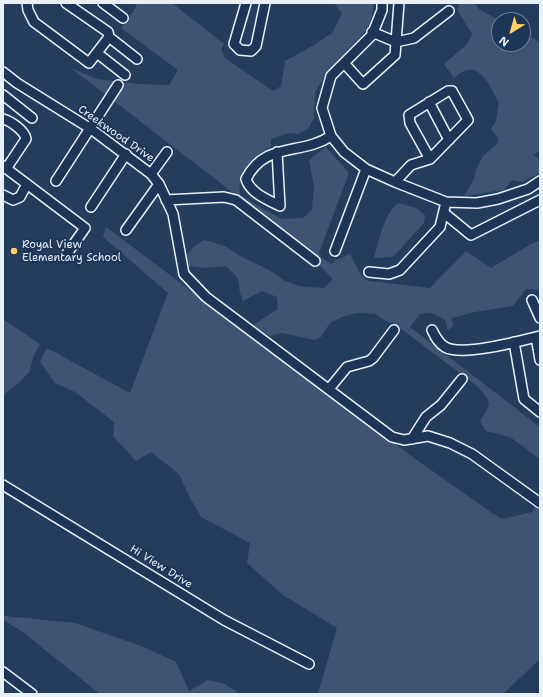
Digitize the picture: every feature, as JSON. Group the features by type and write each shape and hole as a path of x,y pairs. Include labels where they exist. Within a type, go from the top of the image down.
{"street":[{"path":"27,3 28,10 34,22 89,63 109,37"},
{"path":"66,3 108,32 109,37 137,59"},
{"path":"104,3 123,18"},
{"path":"246,3 234,44 240,50 250,51 256,46 265,3"},
{"path":"382,3 382,10 372,32 331,76 322,108 331,136 344,152 366,169 394,182 446,202 477,203 498,199 528,188 540,181"},
{"path":"344,63 363,84 395,54 399,3"},
{"path":"372,32 396,42 414,38 449,11"},
{"path":"97,53 125,75"},
{"name":"Creekwood Drive","path":"3,72 17,83 91,128 150,174 159,184 173,214 184,274 206,296 392,436 404,440 428,436 450,443 472,454 540,502"},
{"path":"56,181 118,85"},
{"path":"394,182 411,166 428,161 430,159 449,140 468,120 452,91 448,91 409,115 410,123 430,159"},
{"path":"3,95 32,118"},
{"path":"429,102 449,140"},
{"path":"3,119 26,135 26,139 5,167 85,228 66,255"},
{"path":"277,152 280,206 264,198 248,185 246,179 258,162 267,155 277,152 320,143 331,136"},
{"path":"150,174 167,152"},
{"path":"91,207 126,154"},
{"path":"335,251 366,169"},
{"path":"3,196 13,200 20,197 27,184"},
{"path":"126,230 159,184"},
{"path":"166,200 224,197 236,200 315,261"},
{"path":"444,213 471,235 540,200"},
{"path":"369,272 389,274 400,270 440,227 446,202"},
{"path":"532,300 540,318"},
{"path":"330,389 347,368 369,361 373,358 394,330"},
{"path":"432,330 442,345 459,351 514,342 538,336 540,360"},
{"path":"514,342 524,399 540,411"},
{"path":"412,438 426,417 441,405 462,379"},
{"name":"Hi View Drive","path":"3,485 224,620 309,664"},
{"path":"3,672 32,694"}],"shaded area":[{"path":"137,3 172,3 224,44 221,49 225,58 273,91 281,86 285,61 332,33 342,14 334,3 374,3 371,22 364,33 326,73 315,93 314,118 308,129 298,134 290,133 271,139 271,147 253,161 244,173 241,180 240,195 281,219 303,218 312,210 314,186 309,160 326,147 349,173 319,253 322,258 332,264 334,261 350,254 360,274 368,281 430,288 466,251 491,268 540,240 540,290 526,289 513,306 475,312 452,318 453,326 448,330 445,320 431,313 420,314 410,327 540,427 540,459 510,437 486,431 480,421 489,402 477,386 392,322 390,323 375,314 358,313 342,317 330,323 321,337 315,340 282,333 269,336 253,325 278,309 277,297 262,291 243,301 240,293 238,278 226,266 205,268 189,266 187,255 194,246 204,240 225,246 242,257 269,270 285,281 299,286 324,288 333,279 318,264 314,255 71,68 97,79 139,84 169,85 178,70 121,28 135,9"},
{"path":"460,3 474,3 480,10 491,16 491,52 531,52 531,37 540,42 540,150 534,155 540,160 540,173 522,182 512,180 504,190 464,196 474,179 482,157 497,144 498,138 491,129 496,121 499,103 486,80 476,71 465,71 454,78 444,64 467,44 472,34 457,9"},
{"path":"399,203 416,208 425,215 424,223 393,257 374,258 386,220 390,212"},
{"path":"106,227 414,458 492,513 502,519 532,512 540,499 540,659 503,694 318,694 337,628 283,595 247,563 250,543 201,517 179,474 151,452 136,461 113,436 114,422 75,392 55,383 40,362 47,348 130,393 168,293 103,237"},
{"path":"3,319 40,344 33,357 30,371 20,382 3,395"},
{"path":"4,616 75,623 144,647 176,662 189,691 208,680 225,684 240,694 100,694 24,633 4,620"}],"place":[{"name":"Royal View Elementary School","path":"14,251"}]}
